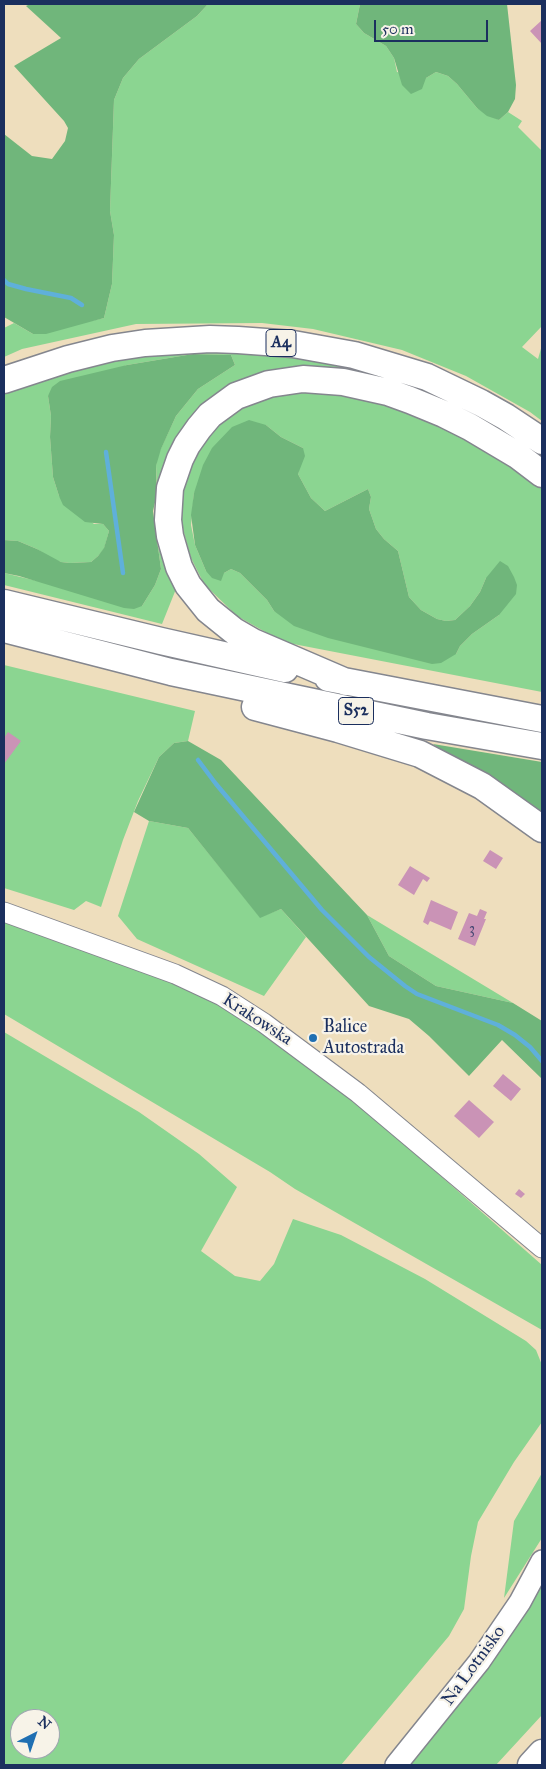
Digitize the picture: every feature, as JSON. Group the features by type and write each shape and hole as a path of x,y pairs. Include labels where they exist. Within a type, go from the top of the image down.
{"highway":[{"name":"A4","path":"4,380 68,359 112,348 145,343 210,339 293,344 354,355 427,377 489,408 542,441"},
{"path":"346,682 254,642 234,631 198,599 188,585 179,567 172,544 168,520 170,488 187,444 210,415 236,396 269,384 303,379 343,382 388,392 436,410 517,455 542,474"},
{"path":"4,603 161,641 346,682"},
{"path":"4,629 171,672 258,708 338,729 420,754 482,786 542,829"},
{"name":"S52","path":"171,672 427,726 542,746"},
{"name":"S52","path":"346,682 542,719"},
{"path":"531,1765 542,1753"}],"main road":[{"name":"Na Lotnisko","path":"396,1765 479,1662 520,1602 542,1561"}],"street":[{"name":"Krakowska","path":"4,912 175,974 222,996 264,1023 358,1093 542,1248"}],"green space":[{"path":"30,4 208,4 197,16 139,59 123,78 114,100 110,211 114,235 112,284 104,318 46,334 33,334 4,317 4,134 32,156 52,159 65,141 68,128 64,121 14,66 61,38 26,6"},
{"path":"208,4 360,4 356,24 364,33 386,46 394,58 397,72 426,78 436,72 448,76 477,108 499,120 508,112 522,121 518,127 542,151 542,326 522,347 538,359 542,345 542,421 530,412 466,376 402,350 313,329 262,323 136,324 22,349 4,357 4,328 14,323 33,334 104,318 112,284 114,235 110,211 114,100 123,78 139,59 197,16"},
{"path":"360,4 507,4 516,85 515,99 508,112 499,120 487,116 477,108 448,76 436,72 426,78 422,89 411,94 402,85 394,58 386,46 364,33 356,24"},
{"path":"178,347 285,349 409,380 542,450 542,460 498,428 447,404 242,381 157,485 157,457 176,416 198,389 235,365 231,355 193,354 127,365 48,396 51,416 50,437 53,477 59,496 94,524 103,524 109,531 104,549 98,556 91,562 61,562 18,541 4,540 4,391 49,374"},
{"path":"193,354 231,355 235,365 198,389 176,416 161,449 156,466 157,494 153,511 161,569 155,585 142,606 134,609 124,608 4,573 4,540 18,541 61,562 91,562 104,548 109,531 103,524 85,522 63,505 59,496 53,477 50,437 51,416 48,396 52,387 60,381 127,365"},
{"path":"303,388 352,392 457,430 542,484 542,692 283,642 237,616 204,584 191,558 181,522 185,475 197,445 222,418 262,395","holes":["266,425 281,437 303,448 298,474 311,498 325,511 368,489 371,497 369,509 376,529 398,551 409,597 421,610 437,619 455,620 470,606 480,592 486,578 499,615 472,634 460,646 456,654 274,611 267,600 240,573 231,569 224,573 206,571 195,545 191,525 194,493"]},
{"path":"249,420 266,425 281,437 303,448 305,456 298,474 311,498 325,511 368,489 371,497 369,509 376,529 398,551 409,597 421,610 437,619 455,620 470,606 480,592 486,578 500,561 508,566 514,577 517,585 516,594 499,615 472,634 460,646 456,654 441,663 432,664 328,638 294,626 274,611 267,600 240,573 231,569 224,573 221,581 212,578 206,571 195,545 191,515 194,493 203,465 212,448 232,427"},
{"path":"158,547 176,589 162,624 4,585 4,573 142,606 155,585 161,569"},
{"path":"4,665 195,711 188,741 174,743 159,757 138,801 101,907 86,901 74,910 4,888"},
{"path":"188,741 221,760 367,915 389,956 436,986 513,1003 542,1021 542,1079 502,1040 469,1076 409,1019 369,1006 281,909 260,918 188,828 149,821 134,812 159,757 174,743"},
{"path":"433,744 542,762 542,816 444,752"},
{"path":"149,821 188,828 260,917 281,909 306,937 264,996 137,939 118,916"},
{"path":"367,915 513,1003 436,986 389,956"},
{"path":"4,919 216,1001 281,1041 336,1084 542,1265 542,1330 295,1189 270,1172 4,1014"},
{"path":"4,1032 139,1112 199,1154 237,1187 201,1251 235,1276 260,1281 274,1264 293,1219 341,1235 425,1279 526,1341 536,1350 542,1365 542,1422 514,1462 478,1522 471,1556 464,1609 449,1636 341,1765 4,1765"},
{"path":"542,1473 542,1538 504,1598 514,1521"},
{"path":"542,1575 542,1715 496,1765 408,1765"}],"building":[{"path":"542,20 542,44 530,31"},
{"path":"8,732 21,741 4,764 4,738"},
{"path":"490,850 503,858 496,869 483,861"},
{"path":"410,866 430,878 427,882 423,879 414,895 398,885"},
{"path":"431,900 458,912 451,930 430,921 428,925 423,922"},
{"path":"480,909 487,912 475,946 458,939 469,913 477,916"},
{"path":"503,1074 521,1089 511,1101 493,1086"},
{"path":"469,1100 494,1122 479,1138 454,1116"},
{"path":"519,1189 525,1194 521,1198 515,1194"}],"waterway":[{"path":"4,280 8,284 26,289 71,298 82,305"},
{"path":"106,452 123,573"},
{"path":"198,760 322,910 369,957 417,994 498,1025 515,1035 530,1047 542,1061"}],"place":[{"name":"Balice Autostrada","path":"313,1038"}]}
